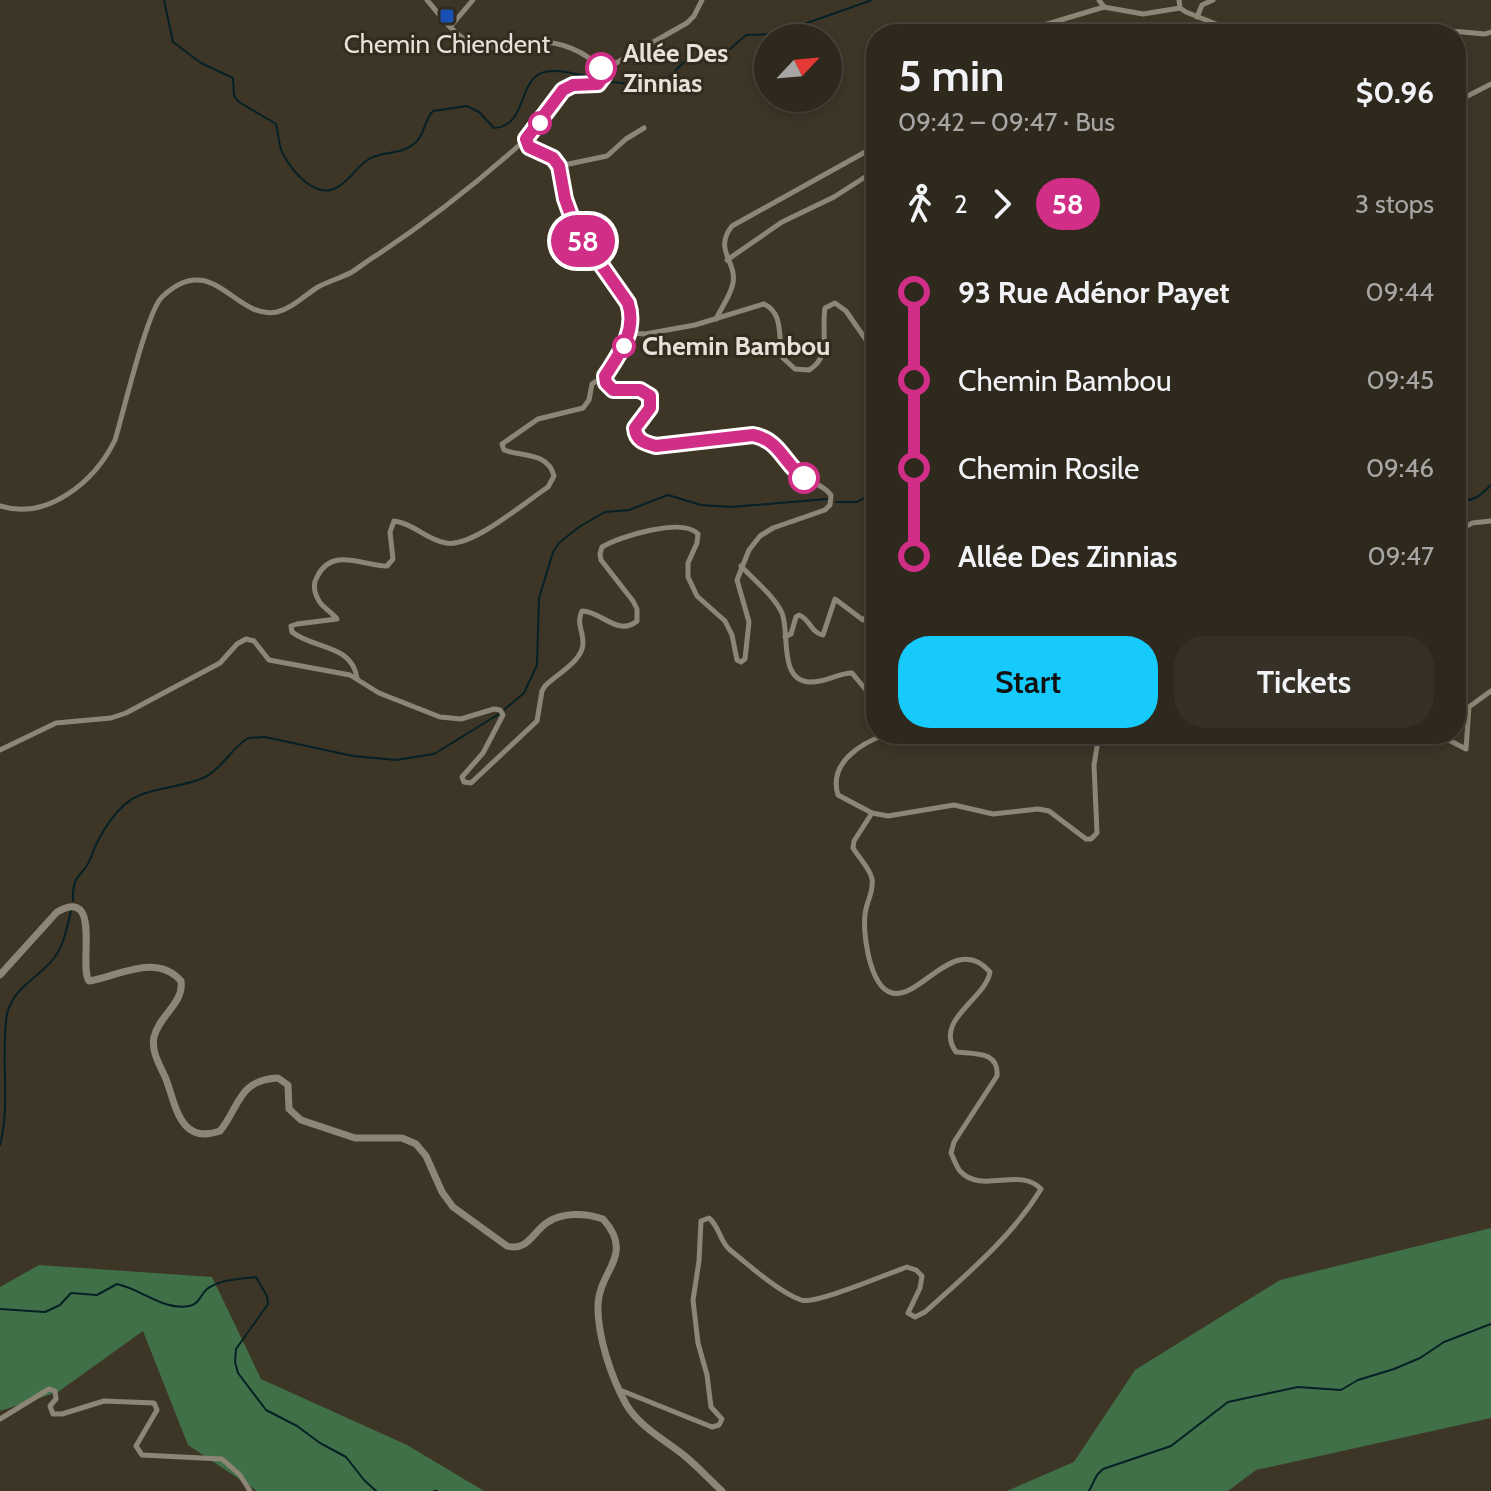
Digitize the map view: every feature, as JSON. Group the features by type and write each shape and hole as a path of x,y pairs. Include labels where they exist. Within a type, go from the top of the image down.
{"main road":[{"path":"0,975 57,912 74,907 81,912 86,924 85,970 89,981 143,968 171,973 181,981 181,993 160,1022 153,1046 178,1117 186,1127 209,1134 220,1131 237,1098 266,1079 278,1078 288,1085 289,1109 301,1120 355,1138 402,1138 416,1144 426,1156 437,1182 453,1207 507,1246 518,1247 530,1242 541,1227 560,1216 586,1215 603,1219 612,1232 617,1250 616,1260 601,1287 599,1314 608,1358 619,1389 636,1418 686,1457 722,1491"}],"street":[{"path":"427,0 450,27 474,45 493,47 546,42 562,45 579,51 603,72"},
{"path":"450,27 473,0"},
{"path":"0,506 26,510 46,505 73,490 101,464 115,440 150,320 163,296 180,285 200,280 222,287 249,308 263,312 276,312 292,306 321,285 351,273 417,229 473,186 526,139 563,90 573,85 600,83 603,72 687,23 702,0"},
{"path":"1099,0 1104,7"},
{"path":"1179,0 1180,8"},
{"path":"1197,17 1202,5 1213,0"},
{"path":"1047,24 1104,7 1143,14 1180,8 1215,24"},
{"path":"1466,32 1491,32"},
{"path":"1466,97 1491,84"},
{"path":"559,166 607,156 644,128"},
{"path":"357,678 355,667 348,657 292,632 293,624 337,619 321,604 315,593 314,584 319,573 333,562 343,559 387,566 394,556 390,526 394,521 439,541 457,544 472,538 548,487 554,476 546,463 529,455 509,453 501,447 502,444 546,415 583,408 589,400 592,384 605,376 630,333 628,303 576,229 565,199 559,166 553,158 529,147 526,139"},
{"path":"716,320 733,285 726,237 732,226 866,152"},
{"path":"727,260 782,222 834,197 866,176"},
{"path":"630,333 645,334 716,320 759,304 770,307 778,319 783,358 795,369 809,370 821,360 825,308 835,303 846,311 866,340"},
{"path":"0,750 56,723 111,718 126,713 220,663 237,644 246,639 254,641 269,660 357,678 379,693 440,717 461,719 494,709 503,712 502,721 483,753 462,777 468,783 499,759 537,721 545,686 578,657 582,649 579,619 582,611 590,611 624,627 637,621 633,601 601,560 602,547 646,531 679,527 695,530 698,539 688,563 690,583 697,596 725,621 732,635 736,656 741,662 746,657 750,631 737,580 741,566 754,542 768,530 825,510 831,501 829,492 800,475 778,446 762,436 656,446 644,443 637,436 635,428 650,408 650,396 640,390 613,390 606,383 605,376"},
{"path":"1466,527 1491,521"},
{"path":"741,566 779,608 791,669 798,679 810,682 852,673 866,690"},
{"path":"785,637 791,634 799,615 815,632 823,635 835,599 863,620 866,617"},
{"path":"1456,744 1466,749 1469,707 1491,691"},
{"path":"866,743 856,748 839,771 836,790 838,795 872,813 901,815 954,805 993,814 1038,809 1049,811 1086,839 1097,833 1094,765 1097,744"},
{"path":"619,1389 712,1427 719,1425 722,1419 711,1407 693,1300 701,1221 709,1218 715,1223 726,1246 784,1291 803,1301 907,1267 916,1270 922,1276 920,1288 908,1313 915,1317 925,1312 997,1246 1028,1210 1041,1189 1034,1181 1023,1179 977,1181 961,1172 951,1153 954,1142 997,1076 998,1066 994,1059 987,1055 956,1052 950,1044 950,1036 963,1008 988,983 990,972 983,965 958,962 949,963 931,973 916,987 904,992 891,993 880,984 872,968 866,942 865,912 872,891 872,879 853,848 854,841 872,813"},
{"path":"0,1419 49,1389 55,1391 56,1399 50,1406 53,1414 104,1401 154,1403 157,1410 136,1446 142,1455 222,1459 240,1475 250,1491"}],"green space":[{"path":"1491,1228 1491,1418 1256,1470 1228,1491 1007,1491 1074,1462 1135,1370 1280,1280"},
{"path":"39,1265 212,1277 261,1379 407,1445 484,1491 257,1491 188,1445 143,1331 58,1392 0,1411 0,1287"}],"waterway":[{"path":"164,0 173,42 201,63 233,78 234,96 276,124 281,150 287,161 305,182 320,190 341,185 369,159 410,147 421,136 433,111 467,106 479,112 494,128 504,126 516,114 531,82 543,73 560,71 611,82 661,85 687,59 710,60 746,35 776,34 872,0"},
{"path":"1466,500 1476,498 1491,485"},
{"path":"505,709 524,693 537,665 539,598 553,552 579,527 605,512 629,510 668,495 701,505 731,507 827,499"},
{"path":"836,502 857,502 866,497"},
{"path":"73,901 76,879 88,864 104,830 124,805 140,795 207,776 248,738 265,737 353,756 396,760 434,754 499,714"},
{"path":"0,1145 5,1113 5,1030 10,1004 57,953 71,911"},
{"path":"0,1309 45,1312 60,1305 71,1293 97,1295 117,1284 162,1303 189,1306 218,1283 256,1277 268,1304 236,1349 238,1373 266,1410 346,1457 376,1491"},
{"path":"1089,1491 1103,1469 1171,1446 1228,1402 1298,1387 1341,1390 1358,1380 1420,1358 1444,1342 1491,1324"}],"bus line":[{"name":"58","path":"601,68 604,76 598,84 573,85 563,90 529,134 526,143 553,158 559,166 565,199 576,229 628,303 630,333 605,376 607,386 617,391 635,389 649,394 652,402 650,408 635,428 637,436 644,443 656,446 762,436 778,446 804,478"}],"place":[{"name":"Chemin Chiendent","path":"447,16"},
{"name":"Allée Des Zinnias","path":"601,68"},
{"name":"Chemin Bambou","path":"624,346"}]}
